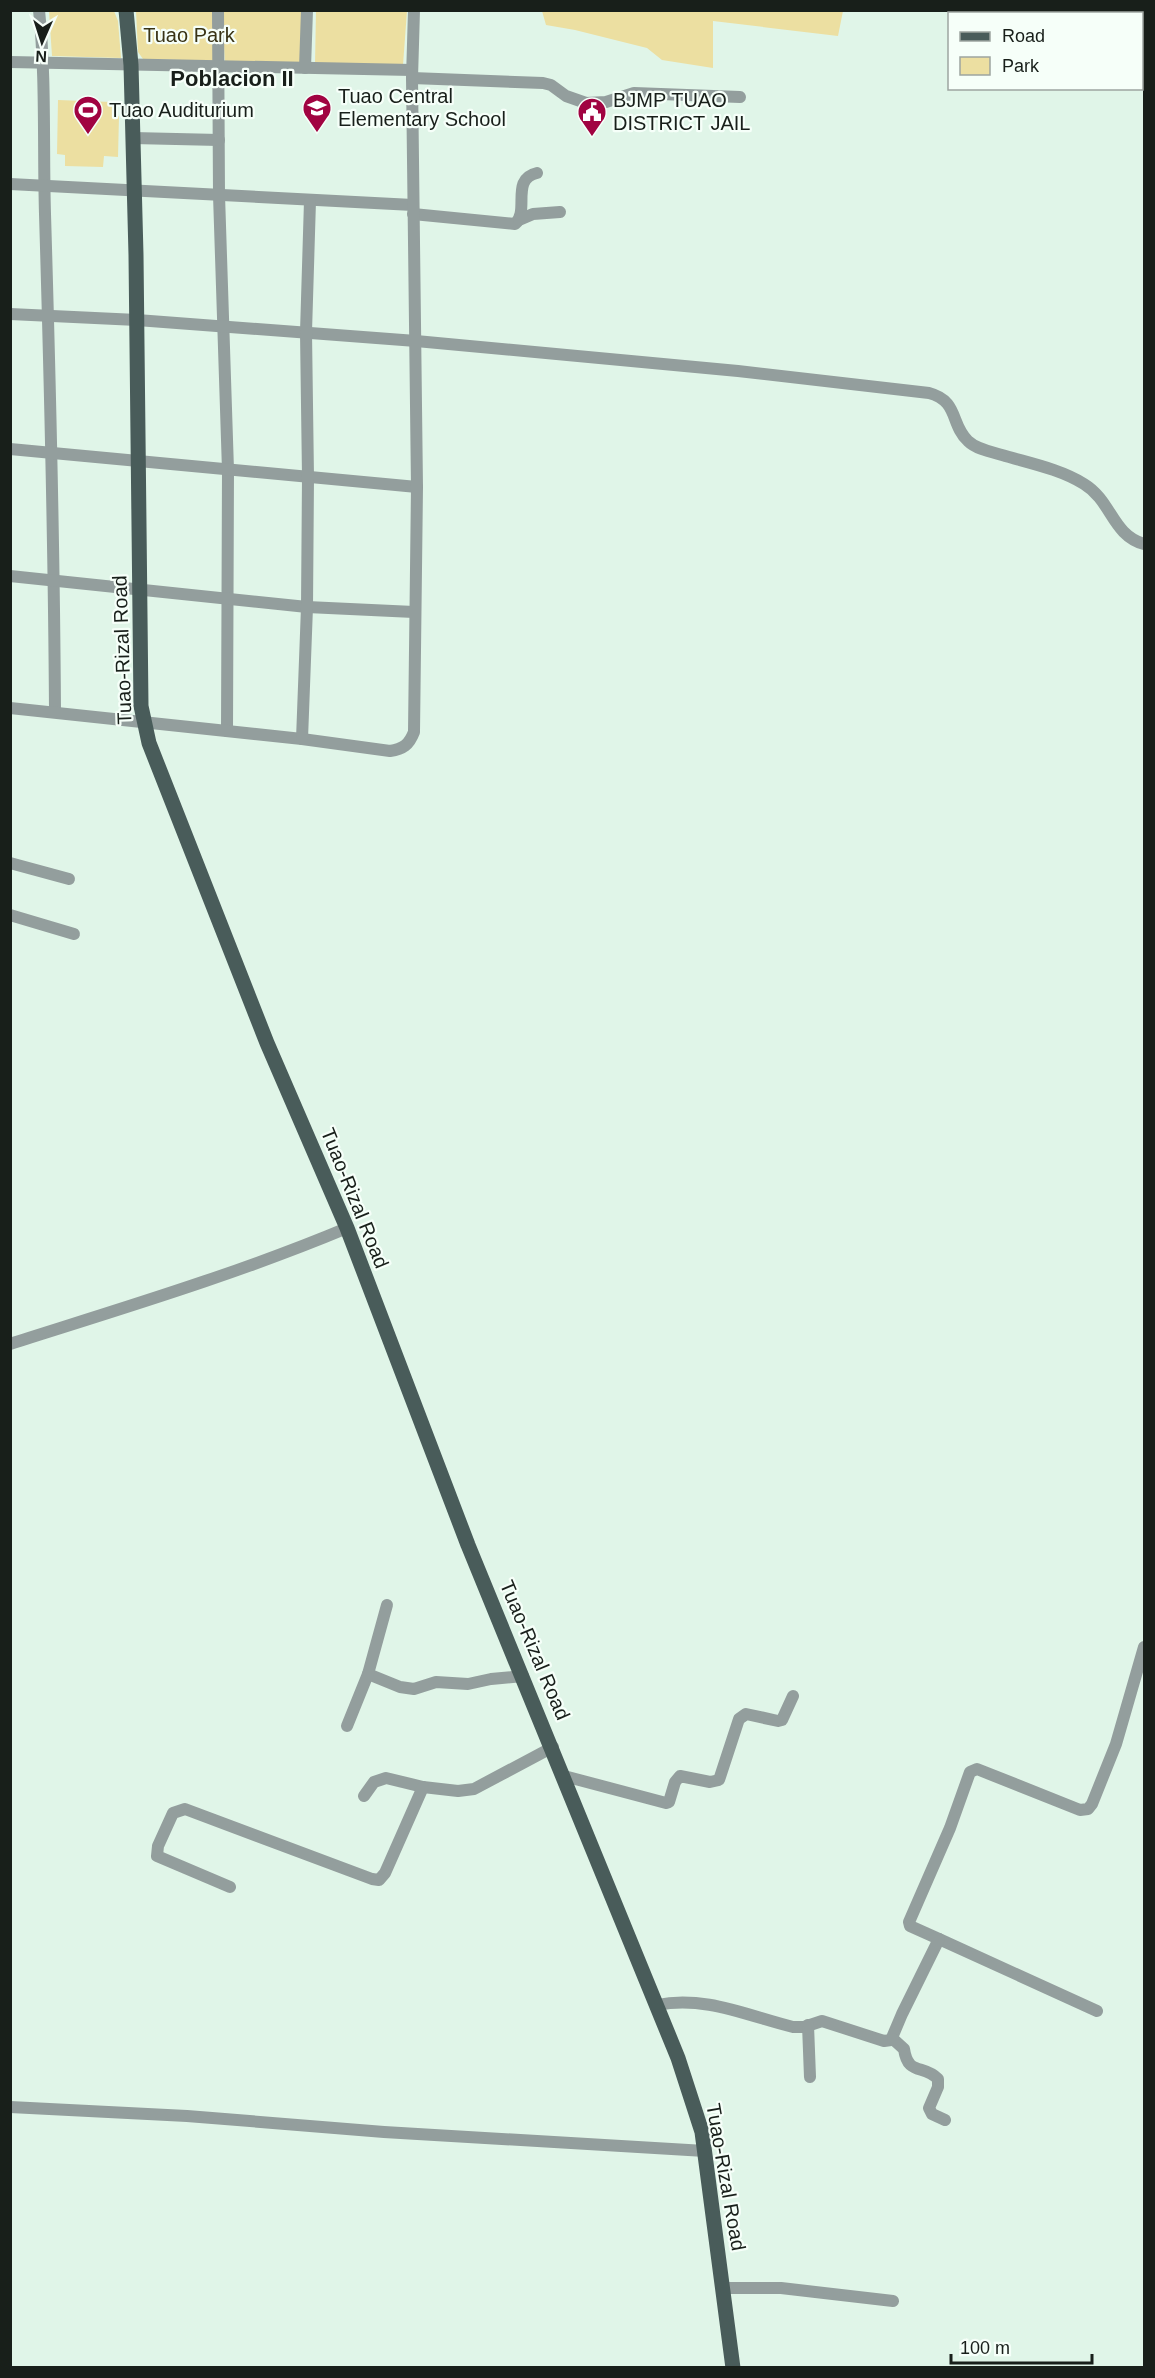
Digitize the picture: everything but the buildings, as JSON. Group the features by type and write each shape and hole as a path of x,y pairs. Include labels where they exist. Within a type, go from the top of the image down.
{"main road":[{"name":"Tuao-Rizal Road","path":"126,10 131,65 135,192 141,698 149,743 267,1043 347,1228 468,1545 553,1747 693,2101 705,2151 733,2367"}],"street":[{"path":"39,10 44,63 44,186 55,712"},
{"path":"218,10 219,195 228,470 228,731"},
{"path":"305,68 307,10"},
{"path":"10,708 302,739 390,751 406,745 414,732 417,487 412,74 414,10"},
{"path":"10,62 305,68 543,83 566,96 586,103 606,102 633,93 740,98"},
{"path":"133,138 219,140"},
{"path":"519,220 522,187 526,178 537,173"},
{"path":"10,184 219,195 413,209 512,224 533,214 560,212"},
{"path":"302,739 307,607 306,332 310,201"},
{"path":"10,314 137,320 416,341 738,371 898,389 938,396 950,406 967,441 983,449 1053,471 1087,485 1103,500 1121,531 1131,539 1144,544"},
{"path":"10,449 417,487"},
{"path":"10,576 307,607 414,612"},
{"path":"10,864 69,879"},
{"path":"10,915 74,934"},
{"path":"10,1344 221,1276 295,1250 347,1228"},
{"path":"347,1726 368,1674 387,1605"},
{"path":"1097,2011 910,1926 909,1922 950,1828 970,1772 974,1769 1080,1810 1090,1807 1116,1744 1144,1647"},
{"path":"368,1674 400,1687 414,1689 436,1682 468,1684 523,1676"},
{"path":"564,1776 669,1802 675,1782 680,1776 710,1782 719,1780 739,1719 746,1714 778,1721 782,1719 793,1696"},
{"path":"364,1796 370,1786 380,1778 395,1779 423,1787 458,1791 474,1789 553,1747"},
{"path":"230,1887 157,1856 158,1846 170,1817 175,1812 185,1809 380,1880 385,1874 423,1787"},
{"path":"893,2039 902,2014 939,1939"},
{"path":"657,2006 679,2003 723,2007 793,2027 822,2021 884,2042 893,2039"},
{"path":"808,2025 810,2077"},
{"path":"893,2039 904,2049 906,2060 911,2067 930,2073 938,2079 938,2087 929,2108 932,2114 945,2120"},
{"path":"10,2107 187,2116 384,2132 705,2151"},
{"path":"723,2288 781,2288 893,2301"}],"green space":[{"path":"542,10 843,11 838,36 713,21 713,68 662,60 647,48 546,25"},
{"path":"49,11 114,11 118,21 121,58 52,56"},
{"name":"Tuao Park","path":"136,11 213,11 215,61 143,59 138,52"},
{"path":"222,11 302,11 301,63 225,64"},
{"path":"316,11 407,11 403,65 315,64"},
{"name":"Tuao Auditurium","path":"58,100 112,102 112,115 119,116 118,157 104,156 103,167 65,166 65,155 57,154"}],"place":[{"name":"Tuao Central Elementary School","path":"317,134"},
{"name":"Tuao Auditurium","path":"88,136"},
{"name":"BJMP TUAO DISTRICT JAIL","path":"592,138"}],"district":[{"name":"Poblacion II","path":"232,78"}]}
